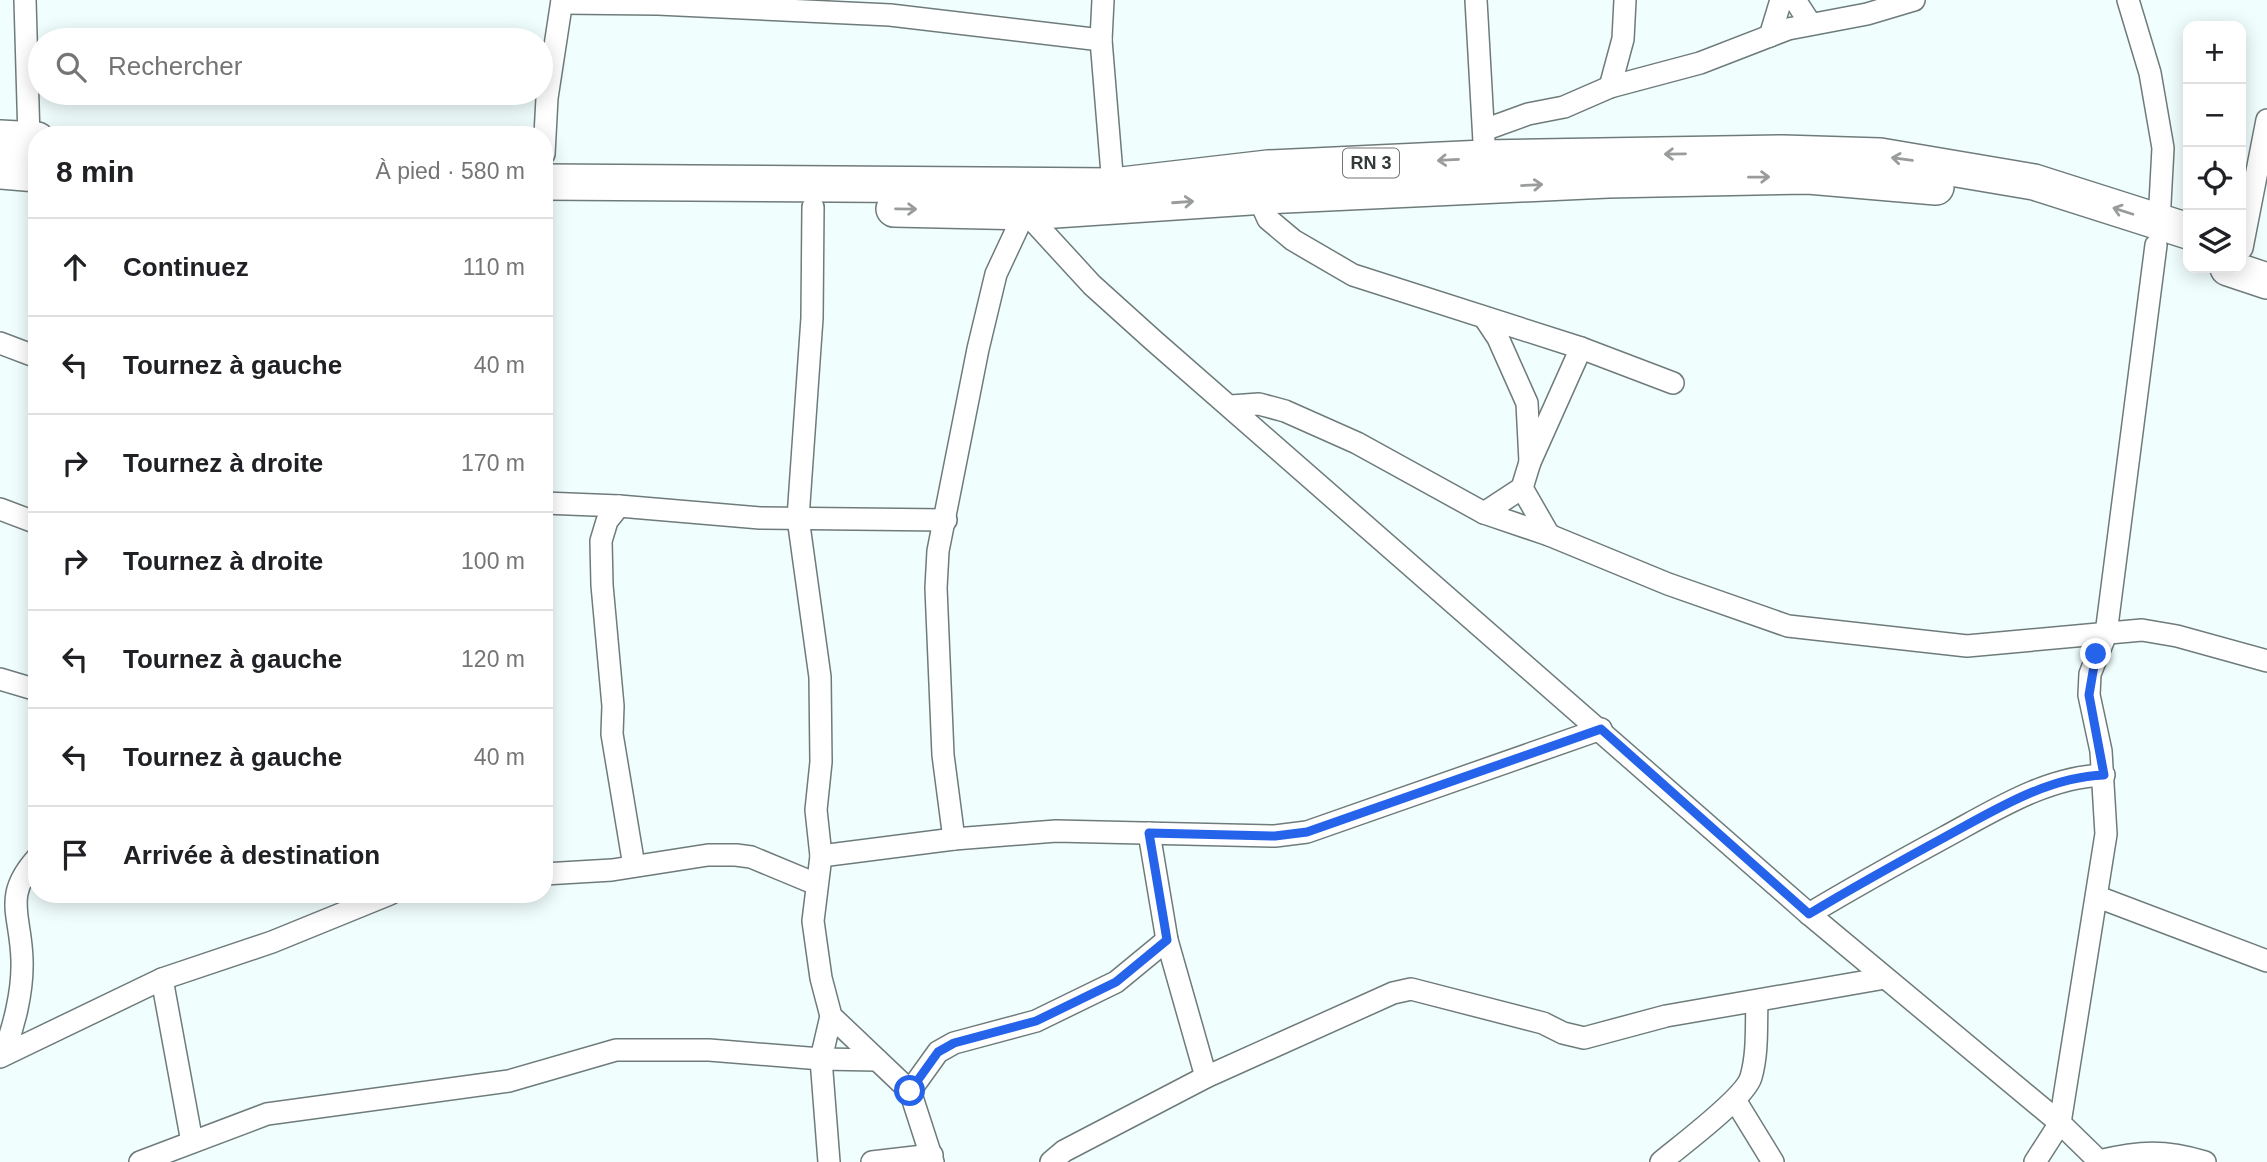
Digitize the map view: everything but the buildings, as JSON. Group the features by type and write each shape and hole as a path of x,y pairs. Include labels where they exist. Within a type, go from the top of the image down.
{"main road":[{"name":"RN 3","path":"553,183 1114,186 1484,144 1880,156 2034,182 2173,239"},
{"path":"0,171 28,173"},
{"name":"RN 3","path":"553,202 1026,212 1265,196 1608,180 1808,176 1970,191 2173,239"},
{"path":"2246,257 2267,281"}],"street":[{"path":"22,139 25,0"},
{"path":"1102,0 1101,40 1114,186"},
{"path":"1476,0 1484,144"},
{"path":"1610,87 1623,39 1625,0"},
{"path":"1770,36 1781,0"},
{"path":"1795,0 1810,23"},
{"path":"1484,144 1528,114 1564,107 1610,87 1700,63 1810,23 1844,19 1914,0"},
{"path":"2035,1162 2060,1123 2098,897 2106,834 2104,775 2089,695 2090,674 2106,634 2173,239 2163,148 2150,73 2127,0"},
{"path":"553,59 562,1 890,15 1101,40"},
{"path":"546,126 547,105"},
{"path":"2246,243 2267,120"},
{"path":"1265,196 1264,210 1268,219 1293,240 1353,275 1486,320 1581,348 1673,383"},
{"path":"813,207 812,318 798,518 820,677 821,762 816,810 821,856 813,921 821,978 831,1016 821,1059 829,1162"},
{"path":"954,839 943,755 937,551 946,520 978,349 996,274 1026,212 1092,285 1809,914 2060,1123 2100,1162 2137,1152 2176,1154 2205,1162"},
{"path":"1486,320 1498,338 1527,403 1530,462"},
{"path":"0,343 28,354"},
{"path":"1484,513 1522,488 1530,462 1581,348"},
{"path":"1231,407 1259,404 1285,411 1357,443 1484,513 1549,534 1668,584 1788,626 1967,646 2141,630 2177,636 2267,661"},
{"path":"1522,488 1549,534"},
{"path":"553,503 620,506 760,519 946,520"},
{"path":"620,506 607,521 601,541 602,585 612,734 634,866"},
{"path":"0,509 28,520"},
{"path":"0,679 28,687"},
{"path":"821,856 954,839 1056,831 1275,836 1307,832 1601,729"},
{"path":"1809,914 1986,814 2057,782 2081,776 2104,775"},
{"path":"1149,833 1167,940 1206,1077"},
{"path":"553,873 634,866 708,855 736,855 751,857 816,884"},
{"path":"2,1056 15,1015 22,961 8,890 28,868"},
{"path":"2098,897 2267,961"},
{"path":"2,1056 162,979 272,942 345,903"},
{"path":"910,1091 938,1052 954,1043 1047,1016 1116,982 1167,940"},
{"path":"1051,1162 1064,1151 1206,1077 1393,993 1411,989 1543,1023 1563,1033 1584,1038 1667,1016 1885,978"},
{"path":"162,979 192,1142"},
{"path":"1661,1162 1734,1100 1751,1080 1757,1001"},
{"path":"831,1016 910,1091 932,1158 872,1162"},
{"path":"139,1162 267,1114 509,1081 616,1050 697,1049 821,1059 877,1060"},
{"path":"1734,1100 1773,1162"}],"route":[{"path":"910,1091 938,1052 954,1043 1036,1021 1116,982 1167,940 1149,833 1275,836 1307,832 1601,729 1809,914 1986,814 2057,782 2081,776 2104,775 2089,695 2090,674 2096,654"}]}
